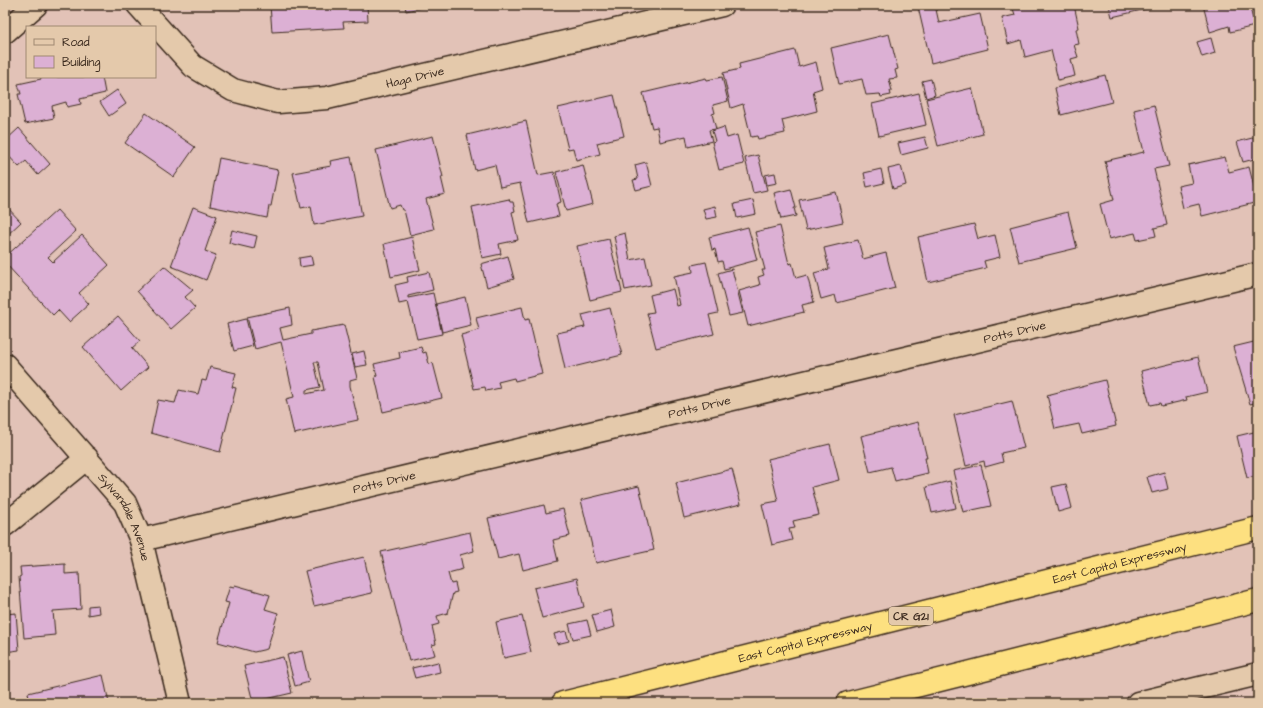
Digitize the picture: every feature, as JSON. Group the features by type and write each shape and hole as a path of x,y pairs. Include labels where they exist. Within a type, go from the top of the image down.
{"highway":[{"name":"East Capitol Expressway","path":"563,703 1258,528"},
{"path":"848,703 1258,600"}],"street":[{"path":"5,32 36,5"},
{"name":"Haga Drive","path":"138,5 193,66 233,90 278,102 327,98 722,5"},
{"name":"Potts Drive","path":"141,540 1258,274"},
{"name":"Sylvandale Avenue","path":"5,365 125,503 141,540 180,703"},
{"path":"5,525 87,458"},
{"path":"1138,703 1258,674"}],"building":[{"path":"270,5 367,5 368,21 343,22 344,28 272,32"},
{"path":"405,5 432,5 406,11"},
{"path":"935,5 939,23 980,14 988,49 931,63 918,7"},
{"path":"1012,5 1074,5 1079,28 1076,29 1079,44 1074,45 1078,57 1071,59 1075,76 1058,80 1051,50 1025,57 1021,40 1008,44 1002,18 1015,15"},
{"path":"1109,5 1163,5 1112,17"},
{"path":"1203,5 1249,5 1255,26 1230,32 1229,26 1210,32"},
{"path":"889,34 898,69 895,70 897,78 889,79 892,91 890,91 891,95 881,97 880,94 866,95 862,79 839,84 831,48"},
{"path":"1211,38 1215,53 1202,57 1197,42"},
{"path":"795,50 799,67 816,62 822,88 813,91 817,111 782,120 785,133 758,139 757,136 751,137 743,104 731,108 723,73 740,69 739,64"},
{"path":"1105,75 1112,102 1061,115 1055,88"},
{"path":"722,77 728,101 713,105 715,113 712,114 716,129 709,130 712,141 688,147 686,136 660,142 657,127 652,128 643,93 706,78 707,80"},
{"path":"102,78 105,93 80,99 81,104 67,107 66,102 52,106 54,118 25,124 18,94 21,94 18,84 41,79"},
{"path":"931,79 935,95 926,98 922,81"},
{"path":"972,88 983,134 938,146 926,99"},
{"path":"117,90 126,104 109,116 100,102"},
{"path":"919,93 926,125 879,136 872,104"},
{"path":"614,95 624,136 597,143 600,154 576,160 573,148 568,149 558,108"},
{"path":"1154,105 1169,166 1154,169 1167,225 1154,228 1156,236 1137,240 1135,233 1109,239 1100,204 1114,200 1105,161 1144,152 1134,110"},
{"path":"146,113 195,147 174,177 125,143"},
{"path":"526,121 538,175 554,172 561,202 556,204 559,216 529,223 520,183 500,187 495,165 475,170 467,135"},
{"path":"724,127 727,138 737,135 744,164 719,170 712,142 715,141 712,131"},
{"path":"19,128 50,164 38,175 26,161 19,167 5,152 5,141"},
{"path":"433,136 443,177 441,177 445,194 426,199 434,229 410,235 404,210 402,210 400,205 390,208 376,150"},
{"path":"925,137 928,148 901,155 898,143"},
{"path":"1256,137 1258,158 1243,162 1237,142"},
{"path":"758,155 767,190 753,193 745,158"},
{"path":"351,157 362,216 314,225 311,206 301,208 293,173 331,166 330,161"},
{"path":"1225,157 1229,172 1249,167 1258,202 1202,216 1199,204 1183,208 1178,186 1192,183 1188,165"},
{"path":"219,158 278,170 271,206 269,206 267,218 210,206"},
{"path":"646,162 652,186 636,190 633,180 638,179 635,165"},
{"path":"583,165 593,204 566,211 556,172"},
{"path":"901,166 906,185 893,189 888,169"},
{"path":"881,169 884,183 867,187 864,173"},
{"path":"775,173 777,183 767,185 765,175"},
{"path":"791,189 796,208 794,208 796,216 781,219 774,193"},
{"path":"836,192 843,222 806,230 799,200"},
{"path":"509,199 510,202 513,202 515,211 512,212 518,240 499,244 501,254 482,258 472,207"},
{"path":"753,200 756,214 737,218 734,204"},
{"path":"5,205 21,222 5,237"},
{"path":"715,206 717,217 706,219 703,209"},
{"path":"193,207 217,216 205,251 216,255 206,280 171,266"},
{"path":"57,210 76,231 48,257 53,262 82,235 109,265 79,293 89,304 69,322 58,310 53,315 5,263 5,257"},
{"path":"1068,212 1077,248 1019,262 1010,227"},
{"path":"974,224 978,239 995,235 1000,257 984,261 986,268 928,282 918,237"},
{"path":"780,226 789,264 792,263 796,278 807,275 814,302 802,305 804,312 748,326 739,291 760,285 758,277 764,275 762,270 765,270 755,232"},
{"path":"748,227 757,260 724,269 722,261 718,262 715,249 712,250 709,237"},
{"path":"232,230 257,236 254,249 229,243"},
{"path":"625,233 630,260 645,257 651,285 625,290 614,236"},
{"path":"412,237 420,270 391,277 384,244"},
{"path":"609,239 622,292 590,300 577,246"},
{"path":"858,240 863,259 886,253 895,288 837,303 835,295 821,299 814,273 829,269 824,248"},
{"path":"311,256 313,265 300,267 299,258"},
{"path":"508,256 514,279 487,287 481,264"},
{"path":"706,262 718,313 709,315 714,334 656,348 647,313 654,312 650,295 673,289 677,306 680,305 674,276 693,272 692,265"},
{"path":"164,266 193,290 185,297 195,308 171,329 137,291"},
{"path":"732,269 743,313 729,316 718,273"},
{"path":"429,272 433,290 408,296 408,298 433,293 442,334 417,339 408,302 399,304 395,285 408,282 407,277"},
{"path":"465,297 471,325 442,332 436,304"},
{"path":"522,307 525,320 529,319 542,374 515,381 514,378 498,382 500,388 486,391 485,387 474,389 461,335 479,330 476,318"},
{"path":"290,308 292,325 280,328 283,340 311,334 311,331 344,325 357,378 350,380 350,386 358,420 294,434 286,399 294,397 281,342 255,349 247,317","holes":["314,362 318,362 324,390 306,394 306,390 320,387"]},
{"path":"610,308 622,355 565,369 557,333 585,327 582,315"},
{"path":"118,316 140,341 132,348 148,367 121,391 83,347"},
{"path":"246,319 253,346 234,351 227,324"},
{"path":"1258,341 1258,402 1250,404 1233,347"},
{"path":"421,347 423,353 426,352 429,364 433,363 442,398 383,412 375,377 377,376 374,364 400,358 399,352"},
{"path":"364,351 367,365 355,367 352,354"},
{"path":"1198,357 1207,392 1186,397 1187,400 1161,406 1160,403 1150,405 1141,371"},
{"path":"210,367 236,373 232,387 236,388 220,452 151,433 158,400 175,403 179,390 198,394 202,380 206,381"},
{"path":"1105,380 1116,426 1082,434 1079,424 1055,429 1047,395"},
{"path":"1012,401 1024,448 1001,453 1003,462 985,467 984,461 966,466 954,415"},
{"path":"918,422 927,458 925,458 928,473 895,481 891,467 870,472 861,436"},
{"path":"1258,431 1258,476 1247,478 1237,436"},
{"path":"830,444 839,480 812,487 819,515 793,521 795,528 789,529 792,540 772,545 762,504 778,501 768,459"},
{"path":"981,465 991,506 963,512 953,471"},
{"path":"732,469 741,504 684,518 676,483"},
{"path":"1164,472 1168,489 1152,493 1147,477"},
{"path":"950,481 956,508 932,513 926,487"},
{"path":"1066,484 1072,508 1058,512 1052,487"},
{"path":"639,486 654,550 596,563 581,500"},
{"path":"544,505 546,513 563,509 570,536 553,540 558,561 523,570 519,554 498,559 488,518"},
{"path":"470,532 474,551 460,555 463,569 448,573 451,584 455,583 457,592 453,593 448,613 437,616 439,624 432,626 436,644 432,645 435,655 409,661 381,552"},
{"path":"364,557 372,593 314,606 305,571"},
{"path":"65,564 65,574 79,573 81,609 53,611 55,635 24,638 19,577 21,576 20,567"},
{"path":"577,578 584,607 542,618 534,588"},
{"path":"235,585 270,595 265,609 278,613 267,649 254,652 218,642 229,603 225,602 230,586 234,587"},
{"path":"98,605 99,613 88,615 88,606"},
{"path":"611,610 615,627 597,632 592,615"},
{"path":"16,613 19,650 5,652 5,614"},
{"path":"522,616 531,652 504,658 496,622"},
{"path":"587,620 591,635 573,639 569,624"},
{"path":"566,631 569,641 557,644 554,634"},
{"path":"302,651 309,682 295,686 287,655"},
{"path":"283,657 292,693 253,702 244,666"},
{"path":"438,662 440,672 415,678 412,668"},
{"path":"103,675 109,703 30,703 28,693"}]}
